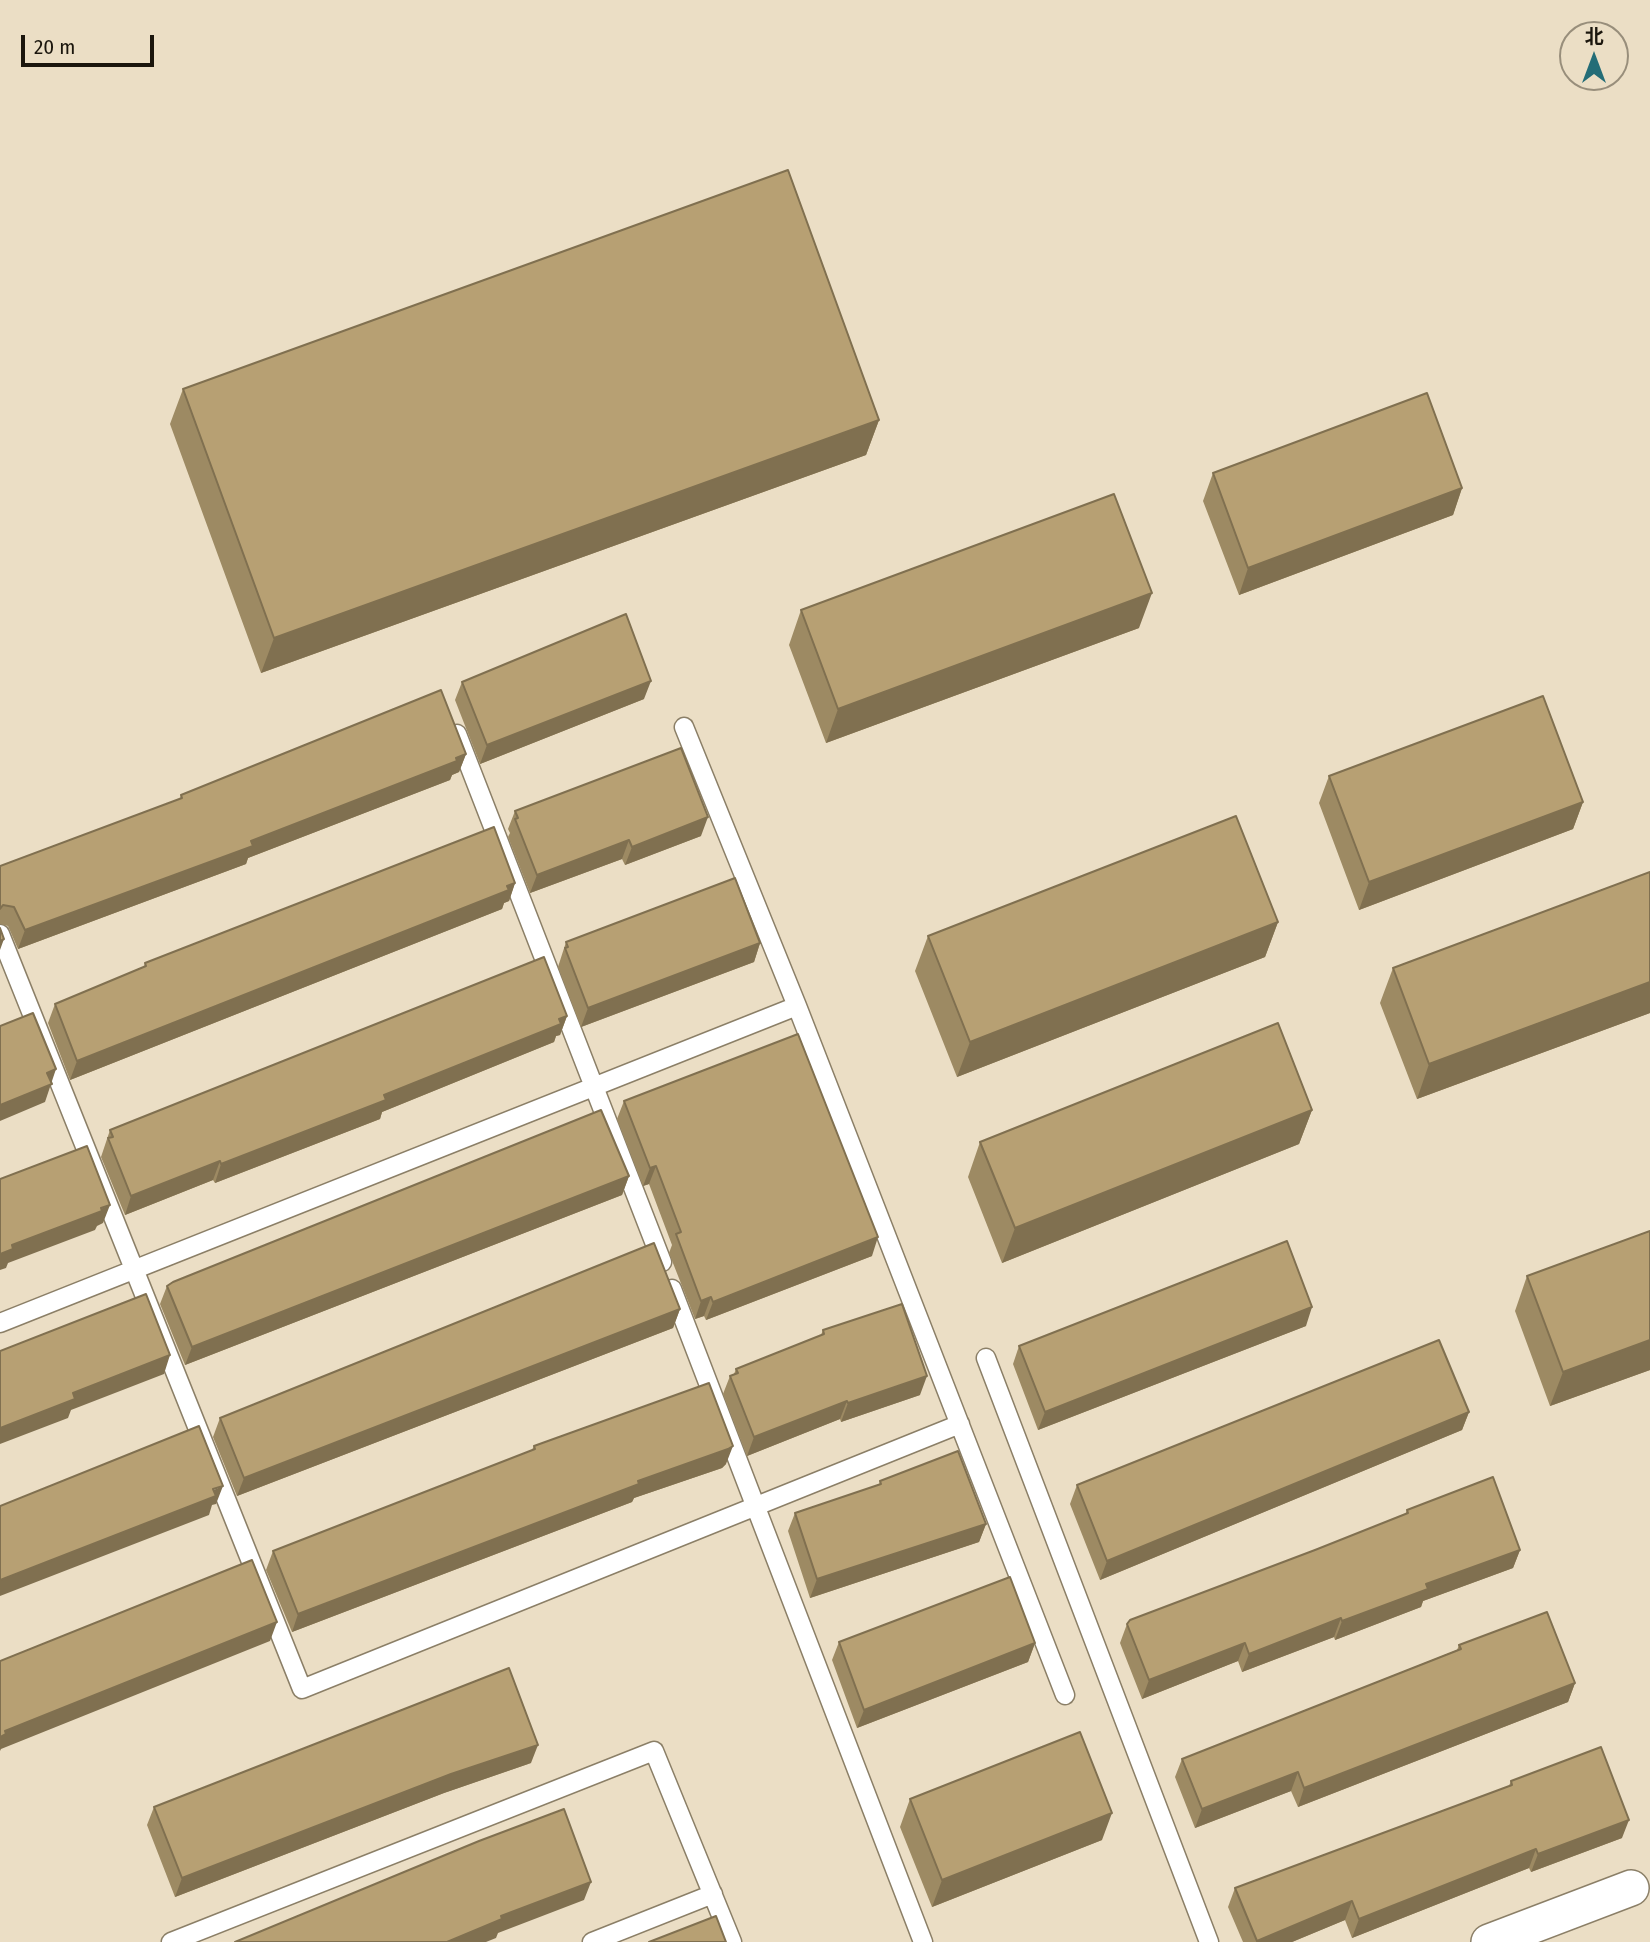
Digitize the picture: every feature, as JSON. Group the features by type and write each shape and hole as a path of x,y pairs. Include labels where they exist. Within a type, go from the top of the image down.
{"street":[{"path":"1489,1942 1631,1888"}],"lane":[{"path":"450,717 757,1506 923,1942"},
{"path":"684,727 797,1006 1065,1695"},
{"path":"0,934 302,1689 960,1424"},
{"path":"0,1323 797,1006"},
{"path":"986,1359 1209,1942"},
{"path":"171,1942 654,1751 732,1942"},
{"path":"592,1942 713,1894"}],"building":[{"path":"788,170 879,420 274,638 183,389"},
{"path":"1427,393 1462,488 1248,568 1213,473"},
{"path":"1114,494 1152,593 838,709 801,610"},
{"path":"626,614 651,681 487,745 462,682"},
{"path":"441,690 466,754 456,758 457,761 251,841 253,846 25,930 14,907 3,905 0,909 0,866 182,798 181,795"},
{"path":"1543,696 1583,802 1369,882 1329,776"},
{"path":"681,748 708,817 632,847 629,840 537,875 515,819 518,818 515,811"},
{"path":"1236,816 1278,922 970,1042 928,936"},
{"path":"494,827 515,883 507,886 509,890 77,1061 55,1004 146,966 145,963"},
{"path":"1650,872 1650,982 1429,1064 1393,968"},
{"path":"735,878 760,943 588,1008 565,948 568,947 566,942"},
{"path":"544,957 567,1016 559,1019 561,1024 384,1095 386,1100 131,1196 108,1138 113,1137 110,1130"},
{"path":"33,1013 56,1069 47,1073 52,1084 0,1105 0,1026"},
{"path":"1278,1023 1312,1110 1015,1228 980,1142"},
{"path":"798,1034 878,1237 713,1302 711,1297 701,1301 676,1234 681,1232 656,1166 650,1168 624,1101"},
{"path":"601,1110 629,1176 192,1347 167,1286 173,1282"},
{"path":"87,1146 110,1205 101,1208 102,1211 12,1245 13,1249 0,1254 0,1179"},
{"path":"1650,1231 1650,1340 1563,1372 1527,1276"},
{"path":"1287,1241 1312,1307 1045,1412 1019,1346"},
{"path":"654,1243 680,1309 244,1478 220,1418"},
{"path":"146,1294 170,1355 73,1393 75,1399 0,1428 0,1351"},
{"path":"902,1304 927,1376 848,1403 847,1401 754,1437 730,1376 738,1373 736,1369 824,1334 823,1330"},
{"path":"1439,1340 1469,1412 1107,1561 1077,1485"},
{"path":"709,1383 733,1446 728,1449 638,1481 639,1484 298,1614 273,1551 535,1449 534,1446"},
{"path":"199,1426 223,1486 213,1489 216,1496 0,1580 0,1506"},
{"path":"958,1451 986,1524 817,1579 795,1513 881,1484 880,1481"},
{"path":"1493,1477 1520,1550 1426,1584 1428,1589 1342,1621 1341,1618 1249,1654 1245,1643 1149,1680 1127,1624 1130,1620 1315,1550"},
{"path":"252,1560 277,1622 5,1731 6,1734 0,1737 0,1661"},
{"path":"1010,1577 1035,1643 864,1710 839,1642"},
{"path":"1547,1612 1575,1683 1304,1788 1298,1772 1202,1809 1182,1759 1461,1649 1459,1645"},
{"path":"509,1668 538,1745 451,1774 182,1878 154,1807"},
{"path":"1080,1732 1112,1813 942,1880 910,1799"},
{"path":"1601,1747 1629,1820 1538,1854 1536,1849 1359,1919 1352,1901 1257,1941 1235,1888 1512,1785 1511,1781"},
{"path":"564,1809 591,1882 501,1916 502,1919 447,1942 235,1942 479,1841"},
{"path":"716,1916 726,1942 649,1942"}]}
